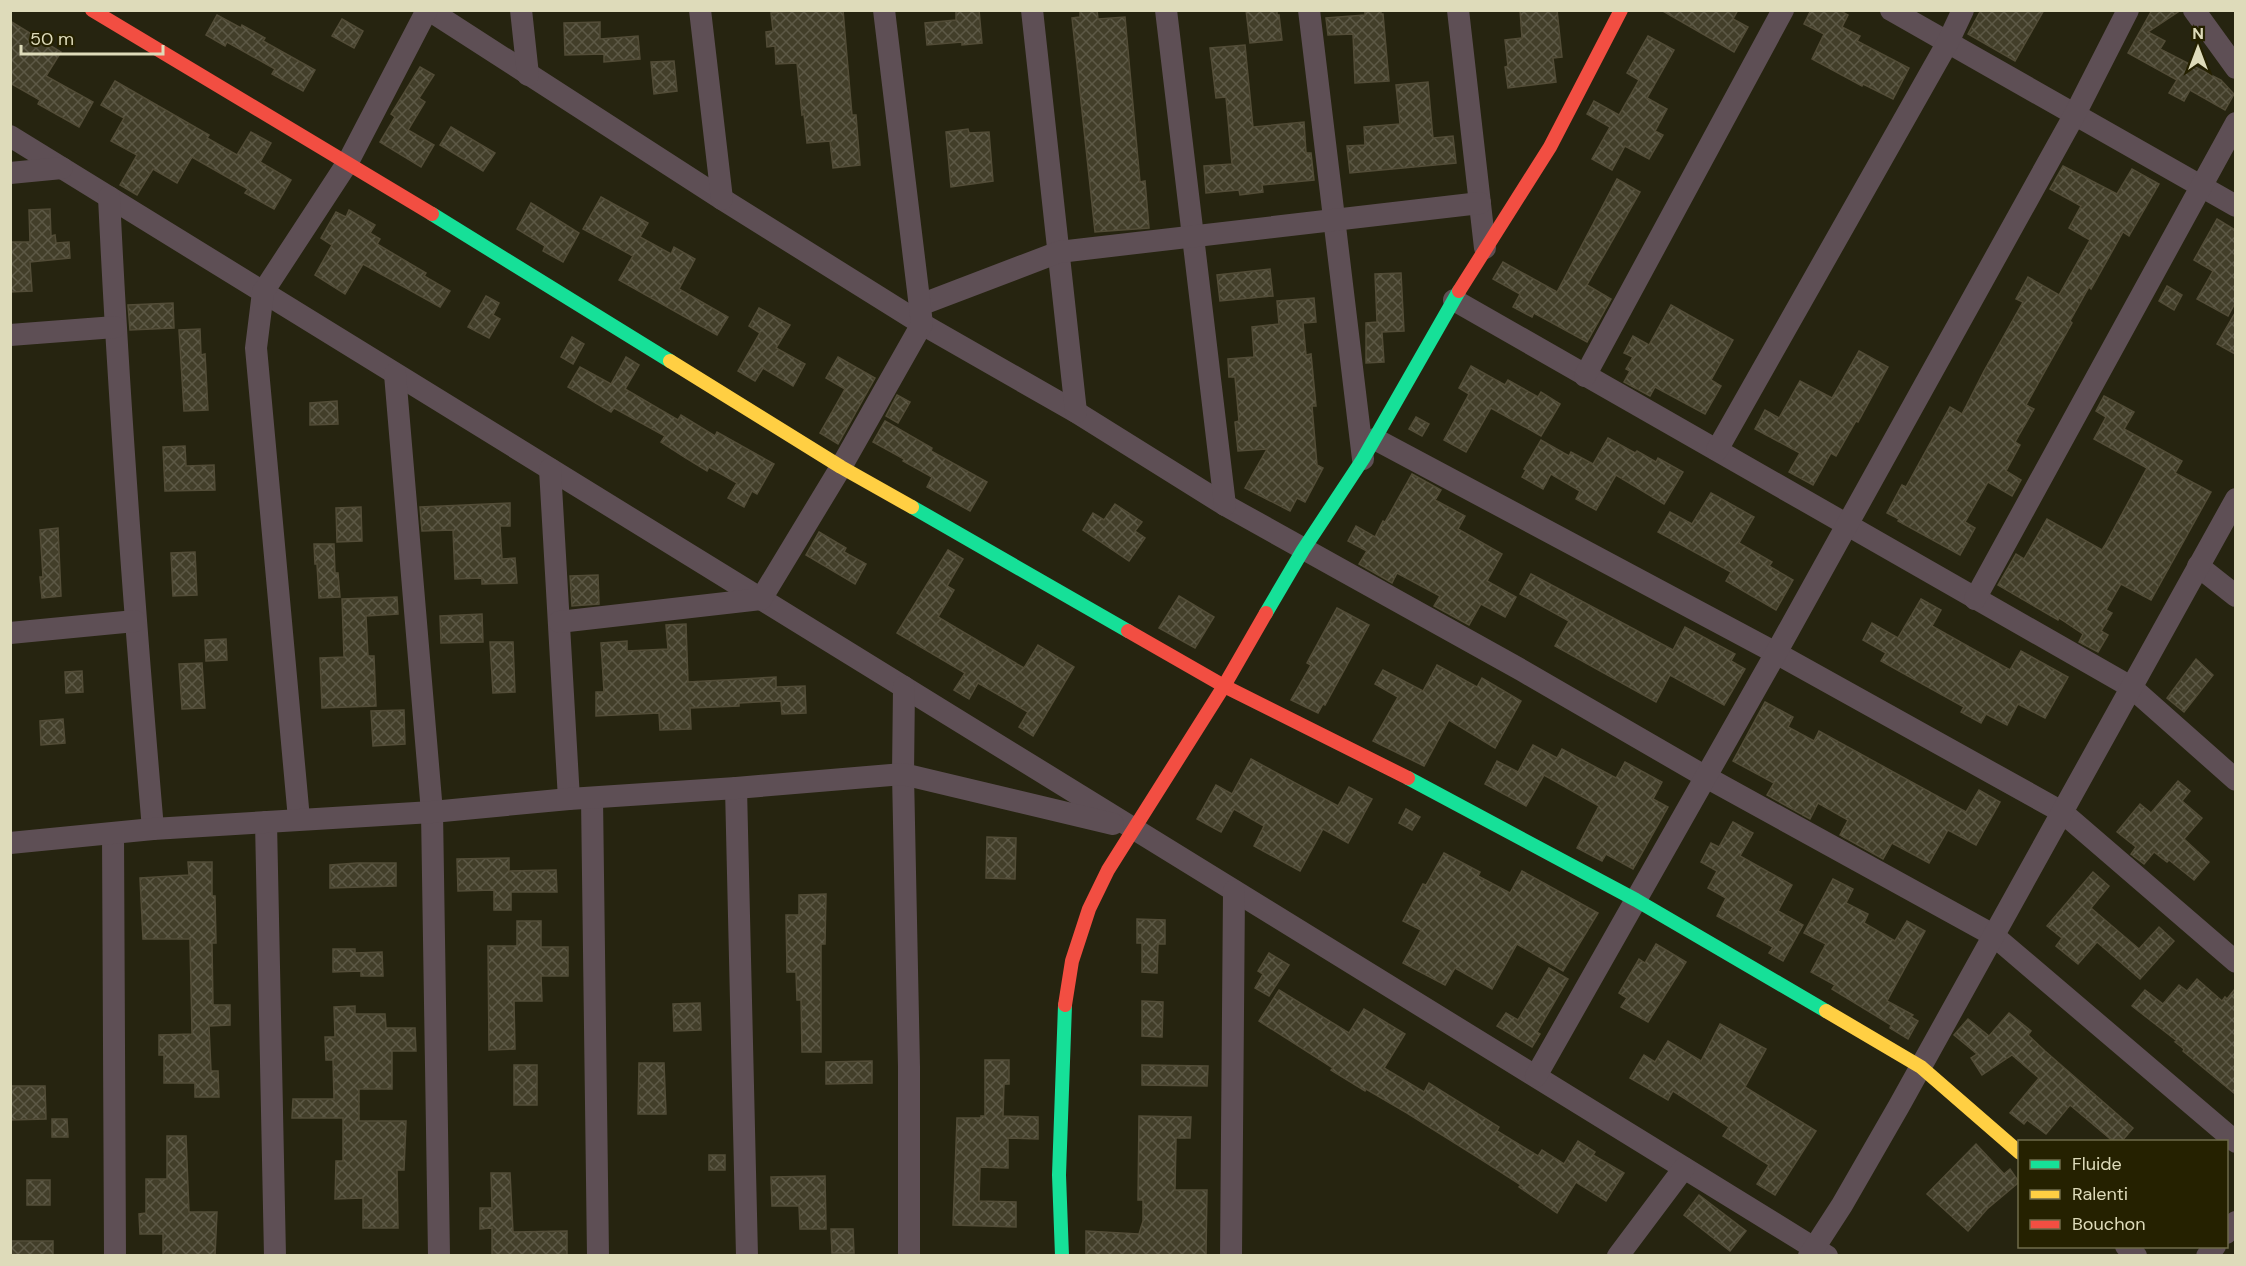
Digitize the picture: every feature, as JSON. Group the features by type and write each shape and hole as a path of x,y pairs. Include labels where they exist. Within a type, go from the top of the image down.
{"street":[{"path":"92,10 348,162 842,467 1224,686 1423,786 1636,900 1921,1067 2018,1152"},
{"path":"298,819 256,348 263,292 348,162 428,10 722,199 921,314 1225,505 1523,671 1706,777 1993,935 2235,1142"},
{"path":"521,10 528,75"},
{"path":"700,10 722,199"},
{"path":"761,599 842,467 921,314 884,10"},
{"path":"1032,10 1076,412"},
{"path":"1166,10 1225,505"},
{"path":"1309,10 1363,459"},
{"path":"1458,10 1485,248"},
{"path":"1062,1256 1059,1175 1064,1013 1072,961 1089,909 1108,870 1224,686 1303,550 1363,459 1485,248 1550,147 1621,10"},
{"path":"1585,376 1783,10"},
{"path":"1891,10 2235,206"},
{"path":"1717,450 1948,42 1963,10"},
{"path":"1536,1076 1776,653 2075,114 2127,10"},
{"path":"2194,10 2235,68"},
{"path":"1975,599 2235,123"},
{"path":"10,136 1536,1076 1817,1253 2235,499"},
{"path":"10,173 62,168"},
{"path":"109,197 115,327 135,621 153,829"},
{"path":"921,314 1059,252 1480,203"},
{"path":"1454,300 2131,687 2235,780"},
{"path":"10,335 115,327"},
{"path":"395,374 432,812 439,1256"},
{"path":"1375,439 1776,653 2062,812 2235,962"},
{"path":"550,469 569,799"},
{"path":"2198,566 2235,596"},
{"path":"559,622 761,599"},
{"path":"10,633 135,621"},
{"path":"904,687 909,1256"},
{"path":"10,843 153,829 432,812 569,799 903,774 1134,829"},
{"path":"736,788 747,1256"},
{"path":"592,798 598,1256"},
{"path":"266,822 275,1256"},
{"path":"113,834 115,1256"},
{"path":"1231,1256 1234,891"},
{"path":"1618,1256 1684,1168"}],"building":[{"path":"798,10 843,10 852,115 856,115 860,165 833,168 830,141 807,143 797,63 776,64 775,46 767,47 766,32 773,31 771,13"},
{"path":"956,10 979,10 982,43 927,45 925,23 956,20"},
{"path":"1080,10 1097,10 1098,19 1125,17 1140,182 1145,181 1149,228 1095,232 1072,18 1080,17"},
{"path":"1246,10 1277,10 1282,40 1250,43"},
{"path":"1365,10 1381,10 1383,14 1389,81 1355,83 1353,34 1328,35 1326,18 1365,15"},
{"path":"1520,10 1557,10 1562,57 1553,58 1556,82 1508,88 1505,40 1522,38"},
{"path":"1661,10 1738,10 1733,19 1748,27 1734,52"},
{"path":"1811,10 1839,10 1848,15 1842,27 1860,36 1857,41 1909,68 1893,99 1863,84 1862,86 1812,59 1824,34 1804,24"},
{"path":"1981,10 2044,10 2015,61 1968,34"},
{"path":"2152,10 2181,10 2148,32 2165,41 2160,49 2221,80 2234,94 2225,110 2190,90 2184,101 2169,93 2177,80 2128,53"},
{"path":"217,15 241,28 242,25 265,38 263,41 315,70 303,91 272,74 275,69 227,42 225,46 206,35"},
{"path":"342,19 363,31 354,48 332,36"},
{"path":"10,21 61,52 46,76 93,102 79,127 38,104 40,100 10,83"},
{"path":"600,22 600,39 638,36 640,59 604,62 604,54 565,55 564,23"},
{"path":"1648,36 1674,50 1647,98 1667,109 1655,131 1663,135 1649,159 1625,146 1612,170 1592,159 1610,127 1587,114 1594,101 1619,115 1639,80 1627,73"},
{"path":"1245,45 1253,127 1304,122 1306,153 1311,153 1314,180 1262,185 1263,192 1240,195 1239,190 1206,193 1204,166 1232,164 1226,97 1216,98 1210,48"},
{"path":"674,61 677,91 654,94 651,62"},
{"path":"420,67 434,75 419,98 425,102 408,130 434,145 421,167 380,142 395,117 391,114"},
{"path":"115,81 209,135 207,138 237,155 251,132 271,143 260,162 291,180 274,209 245,193 248,189 192,157 177,183 153,169 137,195 120,185 137,155 111,141 124,118 101,105"},
{"path":"1428,82 1433,138 1453,136 1456,163 1350,173 1347,146 1365,145 1364,127 1400,124 1396,85"},
{"path":"451,127 495,153 483,171 440,145"},
{"path":"968,129 969,133 989,132 993,181 951,187 946,132"},
{"path":"2063,166 2117,194 2132,169 2159,184 2129,236 2123,232 2091,289 2089,287 2070,321 2072,323 2026,405 2034,409 2015,442 2020,445 2006,471 2021,480 2012,496 1988,482 1965,522 1975,528 1960,555 1887,513 1902,485 1906,487 1950,407 1962,414 2023,302 2016,299 2028,277 2059,295 2090,240 2069,228 2081,206 2050,189"},
{"path":"1617,179 1640,192 1587,285 1611,299 1587,342 1534,313 1532,317 1513,307 1520,294 1493,279 1503,262 1557,292"},
{"path":"601,197 648,223 640,237 671,254 674,247 695,259 679,289 728,317 717,335 619,280 633,256 583,229"},
{"path":"531,203 579,233 563,262 543,251 545,246 517,229"},
{"path":"50,209 51,236 55,235 56,243 69,242 70,258 30,262 32,291 10,292 10,242 30,242 29,210"},
{"path":"349,210 375,225 370,233 380,239 377,244 426,273 424,276 450,291 440,307 363,264 345,294 315,275 332,245 321,238 336,212 346,217"},
{"path":"2217,219 2235,230 2235,303 2228,316 2197,299 2213,271 2194,260"},
{"path":"1270,269 1273,296 1220,301 1217,275"},
{"path":"1401,273 1404,331 1382,332 1384,362 1366,363 1366,323 1377,322 1375,274"},
{"path":"2167,286 2182,295 2174,310 2159,301"},
{"path":"486,296 499,303 493,315 500,319 489,338 468,327"},
{"path":"1314,298 1316,322 1303,323 1306,355 1311,354 1316,406 1312,406 1317,465 1323,468 1305,502 1297,498 1290,511 1245,488 1267,449 1238,451 1235,422 1239,421 1235,377 1229,377 1228,359 1254,357 1252,327 1279,324 1277,301"},
{"path":"173,303 174,328 130,330 128,305"},
{"path":"1671,305 1733,340 1711,380 1721,386 1705,414 1655,387 1650,396 1624,382 1630,371 1626,369 1633,357 1624,353 1633,336 1649,345"},
{"path":"759,308 790,325 776,348 805,364 793,386 763,368 755,381 738,371 760,333 749,326"},
{"path":"2235,313 2235,354 2217,344"},
{"path":"200,329 201,355 205,354 208,410 184,411 179,330"},
{"path":"572,337 584,344 573,364 561,357"},
{"path":"1859,351 1888,367 1858,422 1856,421 1836,456 1831,453 1813,485 1789,472 1800,453 1755,429 1765,410 1779,418 1800,381 1832,398"},
{"path":"626,357 639,365 625,389 678,420 681,415 715,436 717,432 774,464 757,494 752,491 744,507 728,498 737,483 709,467 707,471 661,442 665,436 614,408 611,412 568,387 580,367 611,384"},
{"path":"838,357 875,378 838,444 820,433 845,389 826,378"},
{"path":"1471,366 1505,385 1508,380 1538,397 1541,392 1560,404 1541,436 1491,408 1466,452 1444,440 1469,394 1459,388"},
{"path":"897,395 910,402 898,423 886,416"},
{"path":"2104,396 2134,412 2124,429 2182,461 2175,473 2211,492 2151,600 2121,584 2106,610 2112,613 2101,631 2108,635 2098,652 2079,642 2083,634 2059,618 2058,620 1998,585 2016,554 2024,559 2047,519 2102,550 2105,545 2147,468 2094,439 2106,417 2096,411"},
{"path":"337,401 338,424 310,425 310,403"},
{"path":"1416,417 1429,424 1422,436 1409,429"},
{"path":"885,421 932,448 931,451 987,482 970,511 927,487 932,477 873,442"},
{"path":"1608,438 1635,453 1637,451 1656,462 1658,458 1683,472 1664,504 1616,475 1596,510 1576,499 1580,491 1551,474 1543,489 1522,477 1526,470 1524,469 1541,440 1569,456 1571,452 1593,464"},
{"path":"185,446 186,466 214,465 215,490 165,491 163,447"},
{"path":"1412,474 1441,490 1435,500 1465,516 1458,529 1502,554 1487,581 1516,597 1505,617 1481,604 1469,625 1434,606 1440,596 1397,573 1392,583 1359,564 1367,551 1348,541 1356,526 1375,537"},
{"path":"1711,493 1754,517 1739,543 1772,562 1769,566 1793,580 1776,610 1726,581 1731,572 1658,532 1670,512 1692,524"},
{"path":"510,503 510,526 500,526 502,559 515,558 517,583 482,584 482,578 455,579 453,530 422,531 420,507"},
{"path":"1115,504 1142,522 1135,531 1145,538 1129,561 1083,530 1093,513 1104,520"},
{"path":"361,507 362,541 337,542 336,508"},
{"path":"58,528 61,596 42,598 40,530"},
{"path":"819,532 846,548 844,552 866,564 855,584 806,555"},
{"path":"314,544 334,544 335,573 338,573 340,597 319,598"},
{"path":"948,550 963,559 947,586 954,590 938,617 1024,668 1038,645 1074,667 1033,736 1019,727 1028,712 978,683 969,699 954,690 965,673 897,633"},
{"path":"195,552 197,595 173,596 171,553"},
{"path":"1531,574 1673,650 1685,627 1735,654 1731,661 1745,669 1724,705 1670,675 1656,702 1555,646 1569,621 1520,594"},
{"path":"598,575 599,604 572,606 570,576"},
{"path":"1179,596 1214,617 1195,648 1159,628"},
{"path":"397,597 398,614 366,616 368,656 374,656 376,706 322,708 320,658 344,657 342,599"},
{"path":"1921,599 1941,610 1932,626 2010,670 2021,651 2068,677 2045,718 2018,704 2007,725 1986,714 1981,723 1961,712 1964,707 1881,661 1886,653 1863,640 1872,623 1898,638"},
{"path":"1337,608 1369,625 1325,705 1323,704 1318,713 1291,700 1311,665 1307,663"},
{"path":"482,614 483,642 441,643 440,616"},
{"path":"686,624 688,682 776,677 776,687 805,686 806,713 782,714 781,701 690,708 691,729 660,730 659,713 596,716 596,692 604,692 601,643 627,641 627,651 668,649 666,625"},
{"path":"226,639 227,660 206,661 205,640"},
{"path":"490,642 513,642 515,692 493,693"},
{"path":"2196,659 2213,675 2184,712 2167,698"},
{"path":"202,663 205,708 182,709 179,664"},
{"path":"1437,665 1477,687 1482,678 1521,701 1495,748 1449,720 1424,766 1373,741 1398,697 1375,684 1383,670 1423,691"},
{"path":"82,671 83,692 66,693 65,672"},
{"path":"1765,702 1793,717 1788,727 1814,741 1819,731 1966,812 1979,790 2000,802 1976,845 1948,830 1929,863 1892,843 1883,859 1840,835 1848,820 1818,803 1810,819 1767,795 1774,783 1733,761"},
{"path":"404,710 405,744 373,746 371,711"},
{"path":"63,719 65,743 41,745 40,721"},
{"path":"1533,745 1557,758 1562,749 1616,778 1625,762 1662,782 1653,799 1668,807 1633,869 1606,854 1602,861 1577,848 1599,806 1544,775 1526,806 1485,784 1497,761 1518,772"},
{"path":"1251,759 1338,806 1349,787 1372,799 1348,843 1323,829 1300,871 1254,846 1264,826 1234,809 1221,832 1197,819 1216,785 1232,794"},
{"path":"2178,781 2190,791 2182,801 2202,818 2184,839 2209,862 2194,880 2169,860 2167,862 2154,852 2144,864 2131,854 2136,847 2117,832 2140,804 2151,813"},
{"path":"1406,809 1420,817 1412,830 1399,823"},
{"path":"1733,822 1753,833 1740,856 1792,885 1778,911 1803,925 1783,961 1769,953 1773,947 1717,916 1726,898 1708,888 1717,871 1701,862 1711,843 1719,847"},
{"path":"987,837 1016,838 1015,879 986,878"},
{"path":"1444,853 1480,872 1478,876 1510,893 1522,871 1598,913 1563,971 1517,944 1492,989 1455,968 1445,985 1403,963 1421,930 1403,921 1423,884 1426,885"},
{"path":"509,858 509,871 556,870 557,892 511,892 511,910 494,910 494,890 458,891 457,859"},
{"path":"188,862 212,862 216,943 212,943 213,1005 230,1005 230,1025 209,1026 211,1071 218,1071 219,1097 195,1097 195,1083 164,1083 164,1055 159,1055 159,1035 192,1034 190,939 143,939 140,878 189,875"},
{"path":"396,863 396,886 330,888 330,865"},
{"path":"2093,872 2109,886 2091,908 2139,949 2159,927 2174,941 2140,979 2097,942 2078,964 2056,946 2062,938 2047,926"},
{"path":"1833,879 1853,889 1846,903 1868,914 1864,923 1895,941 1907,921 1925,931 1887,1001 1913,1015 1911,1017 1918,1021 1908,1039 1890,1028 1891,1025 1832,989 1835,985 1811,972 1826,944 1804,933"},
{"path":"826,894 825,944 821,944 821,1052 802,1052 801,1000 797,1000 796,972 787,972 786,915 799,915 799,895"},
{"path":"1137,919 1165,920 1165,944 1158,944 1157,973 1142,972 1142,943 1137,943"},
{"path":"517,921 541,921 541,947 568,947 568,976 541,976 542,1001 514,1001 515,1049 489,1050 488,946 517,946"},
{"path":"1656,944 1686,962 1648,1022 1621,1007 1627,998 1619,993 1639,959 1645,963"},
{"path":"333,949 355,949 355,953 382,952 383,976 361,976 361,971 333,972"},
{"path":"1269,953 1289,965 1269,996 1255,988 1263,974 1258,971"},
{"path":"1549,968 1568,979 1537,1032 1540,1034 1532,1047 1497,1026 1506,1013 1518,1020"},
{"path":"2197,979 2222,1001 2225,997 2227,999 2235,989 2235,1094 2183,1051 2184,1049 2175,1042 2177,1041 2132,1006 2145,990 2163,1004 2179,985 2187,991"},
{"path":"1279,990 1349,1033 1364,1009 1405,1034 1384,1068 1424,1092 1429,1083 1499,1127 1497,1131 1538,1156 1542,1150 1564,1164 1578,1141 1595,1152 1593,1155 1624,1173 1606,1201 1576,1182 1557,1213 1519,1187 1521,1185 1407,1113 1331,1070 1333,1068 1259,1021"},
{"path":"1142,1001 1163,1002 1162,1037 1142,1036"},
{"path":"700,1003 701,1030 674,1031 673,1004"},
{"path":"355,1006 355,1014 385,1014 386,1028 415,1028 416,1051 392,1051 392,1089 359,1089 359,1121 406,1121 404,1170 397,1170 398,1228 363,1228 363,1198 335,1199 336,1161 343,1161 343,1118 292,1118 293,1099 334,1099 333,1060 326,1060 325,1037 335,1037 334,1007"},
{"path":"2009,1013 2031,1031 2028,1035 2045,1051 2133,1128 2123,1140 2112,1140 2070,1105 2046,1134 2027,1120 2024,1124 2010,1113 2039,1078 2012,1055 1982,1075 1971,1058 1977,1054 1954,1035 1968,1019 1989,1036"},
{"path":"1720,1024 1766,1049 1745,1087 1816,1131 1775,1195 1757,1184 1769,1165 1723,1136 1729,1127 1673,1091 1668,1100 1630,1078 1644,1055 1655,1062 1668,1041 1701,1061"},
{"path":"985,1060 1009,1060 1009,1084 1004,1084 1003,1116 1038,1117 1038,1139 1008,1138 1008,1168 980,1167 979,1201 1016,1202 1016,1227 953,1225 957,1118 985,1116"},
{"path":"872,1061 872,1083 826,1084 826,1062"},
{"path":"639,1063 664,1063 666,1114 638,1114"},
{"path":"514,1065 537,1065 537,1105 514,1105"},
{"path":"1142,1065 1208,1066 1207,1086 1142,1085"},
{"path":"10,1086 45,1086 46,1119 10,1120"},
{"path":"1139,1116 1191,1117 1190,1138 1176,1138 1175,1190 1207,1190 1206,1256 1086,1256 1086,1231 1139,1234 1143,1221 1143,1200 1138,1200"},
{"path":"52,1119 67,1119 68,1137 52,1137"},
{"path":"167,1136 186,1136 189,1212 217,1212 215,1256 163,1256 163,1234 140,1234 139,1214 146,1213 146,1179 167,1179"},
{"path":"1976,1144 2004,1174 2010,1169 2018,1181 1987,1209 1968,1231 1927,1194"},
{"path":"709,1155 725,1155 725,1170 709,1170"},
{"path":"491,1173 510,1173 513,1232 567,1231 567,1255 492,1256 492,1228 480,1229 480,1208 492,1208"},
{"path":"825,1176 826,1229 800,1229 799,1206 772,1206 771,1177"},
{"path":"27,1180 50,1180 50,1205 27,1205"},
{"path":"1699,1195 1746,1231 1730,1251 1684,1215"},
{"path":"831,1229 853,1229 854,1253 832,1253"},
{"path":"10,1241 53,1241 53,1256 10,1256"}],"traffic: fast":[{"path":"432,214 670,361"},
{"path":"1266,613 1303,550 1363,459 1459,291"},
{"path":"912,507 1128,631"},
{"path":"1408,778 1636,900 1826,1011"},
{"path":"1062,1256 1059,1175 1065,1005"}],"traffic: slow":[{"path":"670,361 841,467 912,507"},
{"path":"1826,1011 1921,1067 2018,1151"}],"traffic: jam":[{"path":"92,10 432,214"},
{"path":"1459,291 1550,147 1621,10"},
{"path":"1065,1005 1072,961 1089,909 1108,870 1224,686 1266,613"},
{"path":"1128,631 1224,686 1408,778"}]}
